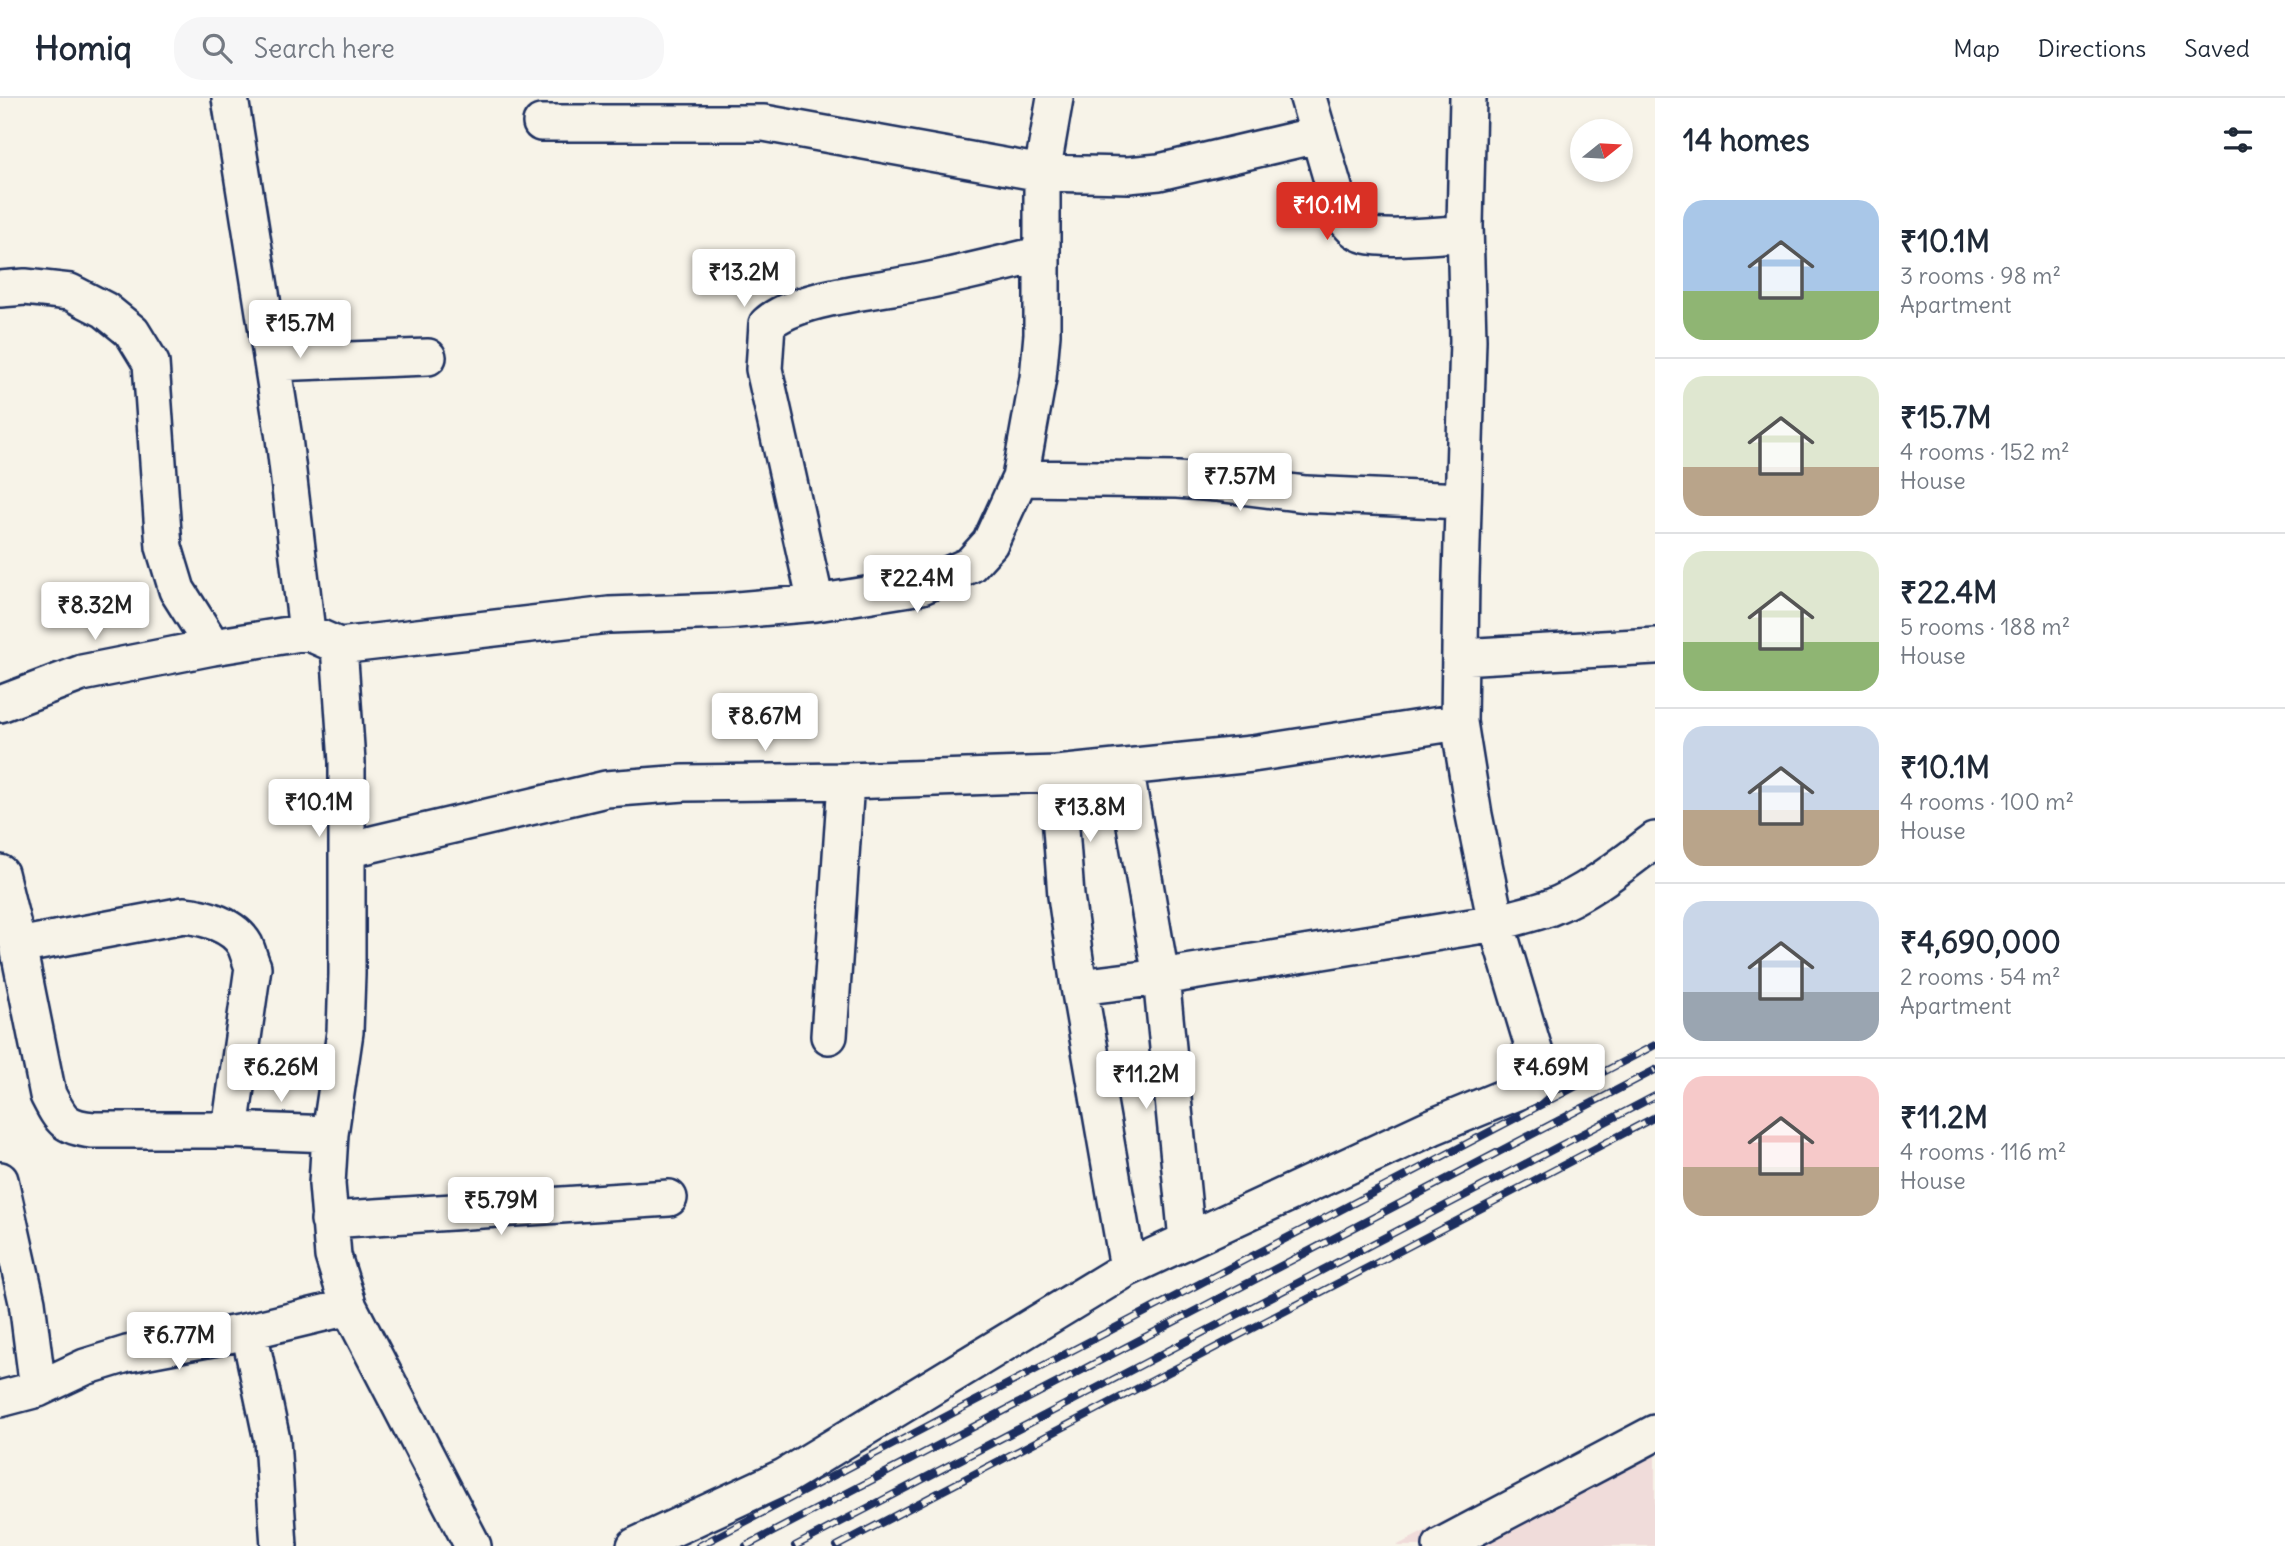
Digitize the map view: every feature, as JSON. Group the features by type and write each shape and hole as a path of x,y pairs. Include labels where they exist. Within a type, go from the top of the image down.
{"street":[{"path":"230,98 284,438 307,632"},
{"path":"0,704 82,673 307,632 339,646 609,615 726,611 816,603 922,586 970,565 990,543 1020,478 1038,378 1042,334 1042,173 1055,98"},
{"path":"1308,98 1342,215 1352,229 1366,235 1383,236 1465,233"},
{"path":"635,1546 784,1476 1128,1268 1432,1127 1527,1088 1538,1078 1538,1063 1496,923 1474,815 1460,722 1462,500 1468,340 1465,233 1468,98"},
{"path":"541,123 764,123 1042,173 1128,175 1159,172 1317,135"},
{"path":"816,603 764,369 767,324 778,315 799,305 922,282 1042,254"},
{"path":"0,289 25,287 70,292 105,310 132,332 152,363 164,547 177,590 213,647"},
{"path":"272,363 428,357"},
{"path":"1020,478 1177,480 1306,494 1462,500"},
{"path":"339,646 347,762 347,974 345,1032 330,1134 327,1184 333,1256 349,1307 473,1546"},
{"path":"1460,657 1655,646"},
{"path":"347,850 606,789 684,783 1057,774 1252,754 1460,722"},
{"path":"1125,767 1161,977 1187,1240"},
{"path":"1057,774 1066,896 1079,987 1128,1268"},
{"path":"830,1036 846,781"},
{"path":"1079,987 1161,977 1496,923 1548,908 1572,897 1604,878 1655,840"},
{"path":"0,873 18,946 48,1095 60,1117 73,1128 330,1134"},
{"path":"18,946 184,915 203,916 224,926 244,942 253,967 230,1130"},
{"path":"0,1180 27,1302 38,1389"},
{"path":"329,1220 669,1198"},
{"path":"0,1399 38,1389 103,1360 249,1331 349,1307"},
{"path":"249,1331 272,1440 279,1546"},
{"path":"1441,1546 1655,1433"}],"shaded area":[{"path":"1655,1412 1655,1546 1396,1546"}],"railway":[{"path":"699,1546 1655,1045"},
{"path":"746,1546 1655,1070"},
{"path":"795,1546 1655,1096"},
{"path":"837,1546 1655,1117"}]}
